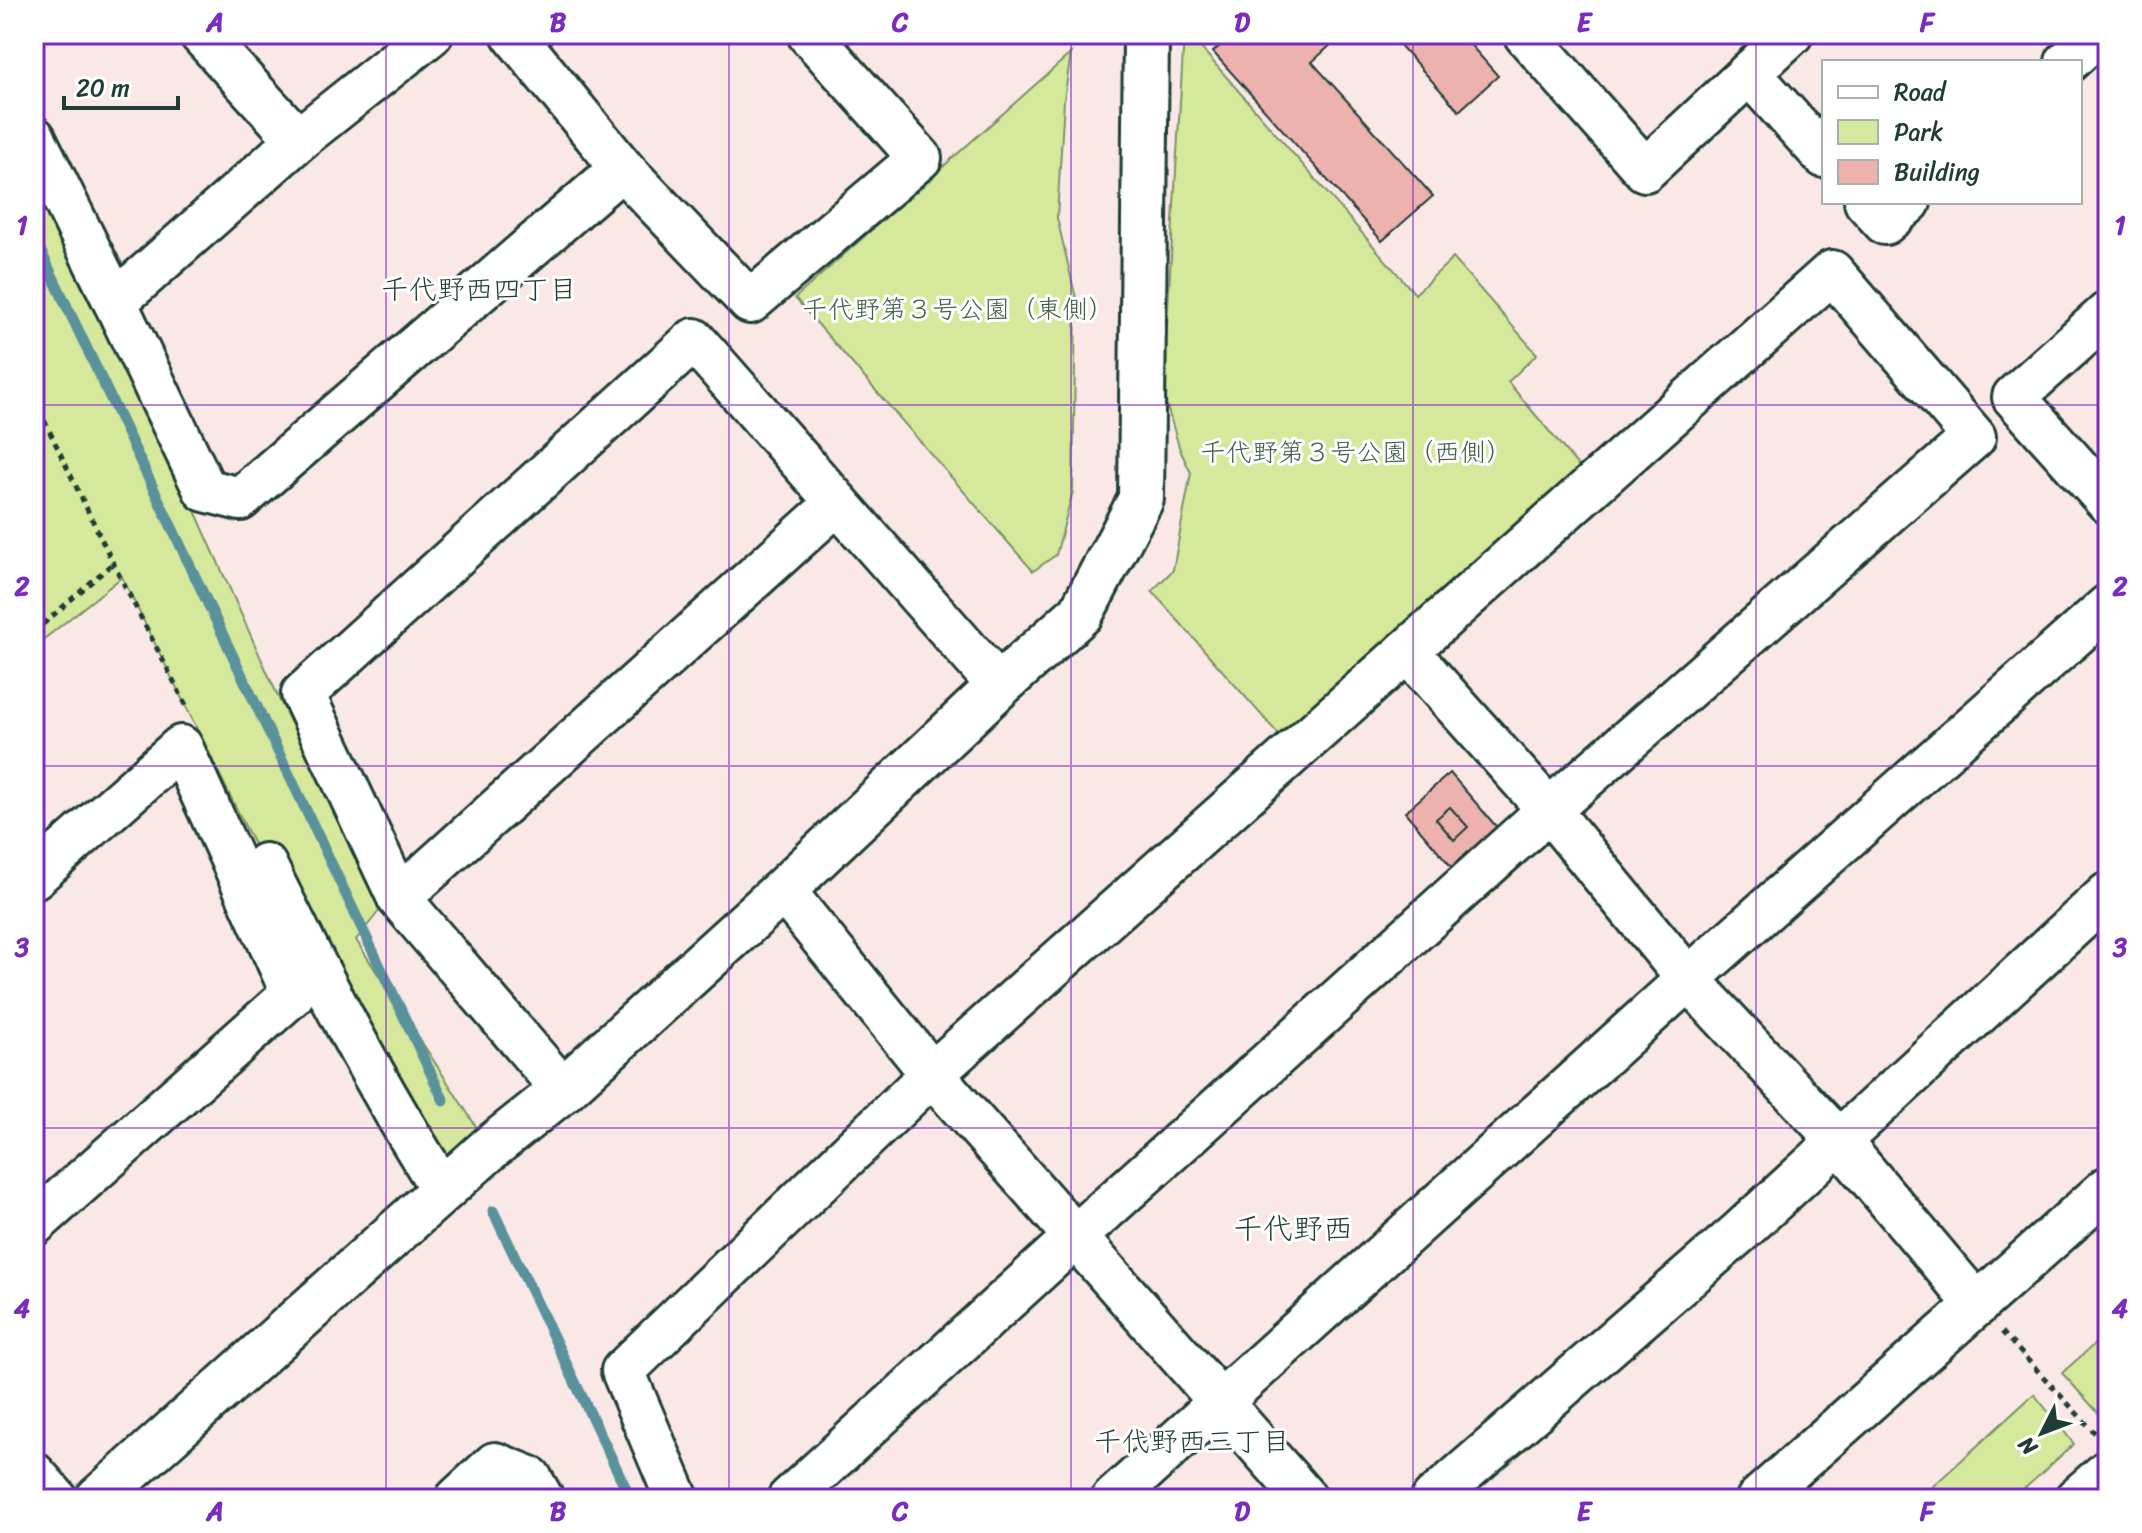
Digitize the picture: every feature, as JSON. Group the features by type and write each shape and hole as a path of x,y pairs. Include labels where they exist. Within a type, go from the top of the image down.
{"street":[{"path":"201,34 298,140"},
{"path":"115,302 298,140 431,34"},
{"path":"513,34 622,168 750,302 920,158 809,34"},
{"path":"98,1499 490,1148 563,1090 1081,613 1141,499 1144,34"},
{"path":"1525,34 1645,170 1791,34"},
{"path":"2069,60 2098,34"},
{"path":"1749,73 1822,154"},
{"path":"34,138 205,490 240,499 622,168"},
{"path":"1868,204 1885,223 1907,204"},
{"path":"677,1499 623,1371 932,1074 1832,272 1974,437 1549,810 789,1499"},
{"path":"2108,313 2014,397 2108,502"},
{"path":"563,1090 399,898 303,694 314,683 694,340 999,686"},
{"path":"399,898 836,504"},
{"path":"1113,1499 1688,979 2108,606"},
{"path":"1407,651 1549,810 1688,979 1839,1141 1977,1305"},
{"path":"198,729 319,976 404,1130 443,1190"},
{"path":"34,877 181,747 293,994 34,1224"},
{"path":"783,890 932,1074 1306,1499"},
{"path":"1433,1499 1741,1231 2108,894"},
{"path":"1758,1499 2108,1188"},
{"path":"2076,1499 2103,1454"},
{"path":"457,1499 495,1464 530,1478 542,1499"},
{"path":"34,1474 56,1499"}],"path":[{"path":"34,399 198,729"},
{"path":"34,632 113,563"},
{"path":"1977,1305 2103,1454"}],"green space":[{"name":"千代野第３号公園（西側）","path":"1184,34 1189,34 1415,294 1453,258 1537,354 1508,382 1585,474 1287,744 1152,591 1173,570 1191,473 1180,450 1163,393"},
{"name":"千代野第３号公園（東側）","path":"1071,53 1064,100 1057,218 1076,298 1073,491 1056,555 1033,571 795,298"},
{"path":"34,173 192,504 280,701 383,906 356,940 490,1148 443,1190 319,976 122,577 34,647"},
{"path":"2108,1332 2108,1412 2102,1417 2062,1373"},
{"path":"2034,1394 2074,1444 2013,1499 1919,1499"}],"building":[{"path":"1233,34 1339,34 1312,62 1433,196 1382,241 1213,52"},
{"path":"1390,34 1461,34 1498,76 1459,111"},
{"path":"1450,773 1501,832 1455,871 1405,812"},
{"path":"1450,807 1468,827 1454,840 1436,819"}],"waterway":[{"path":"34,237 444,1101"},
{"path":"493,1211 631,1499"}],"district":[{"name":"千代野西四丁目","path":"479,289"},
{"name":"千代野西","path":"1293,1229"},
{"name":"千代野西三丁目","path":"1192,1441"}]}
